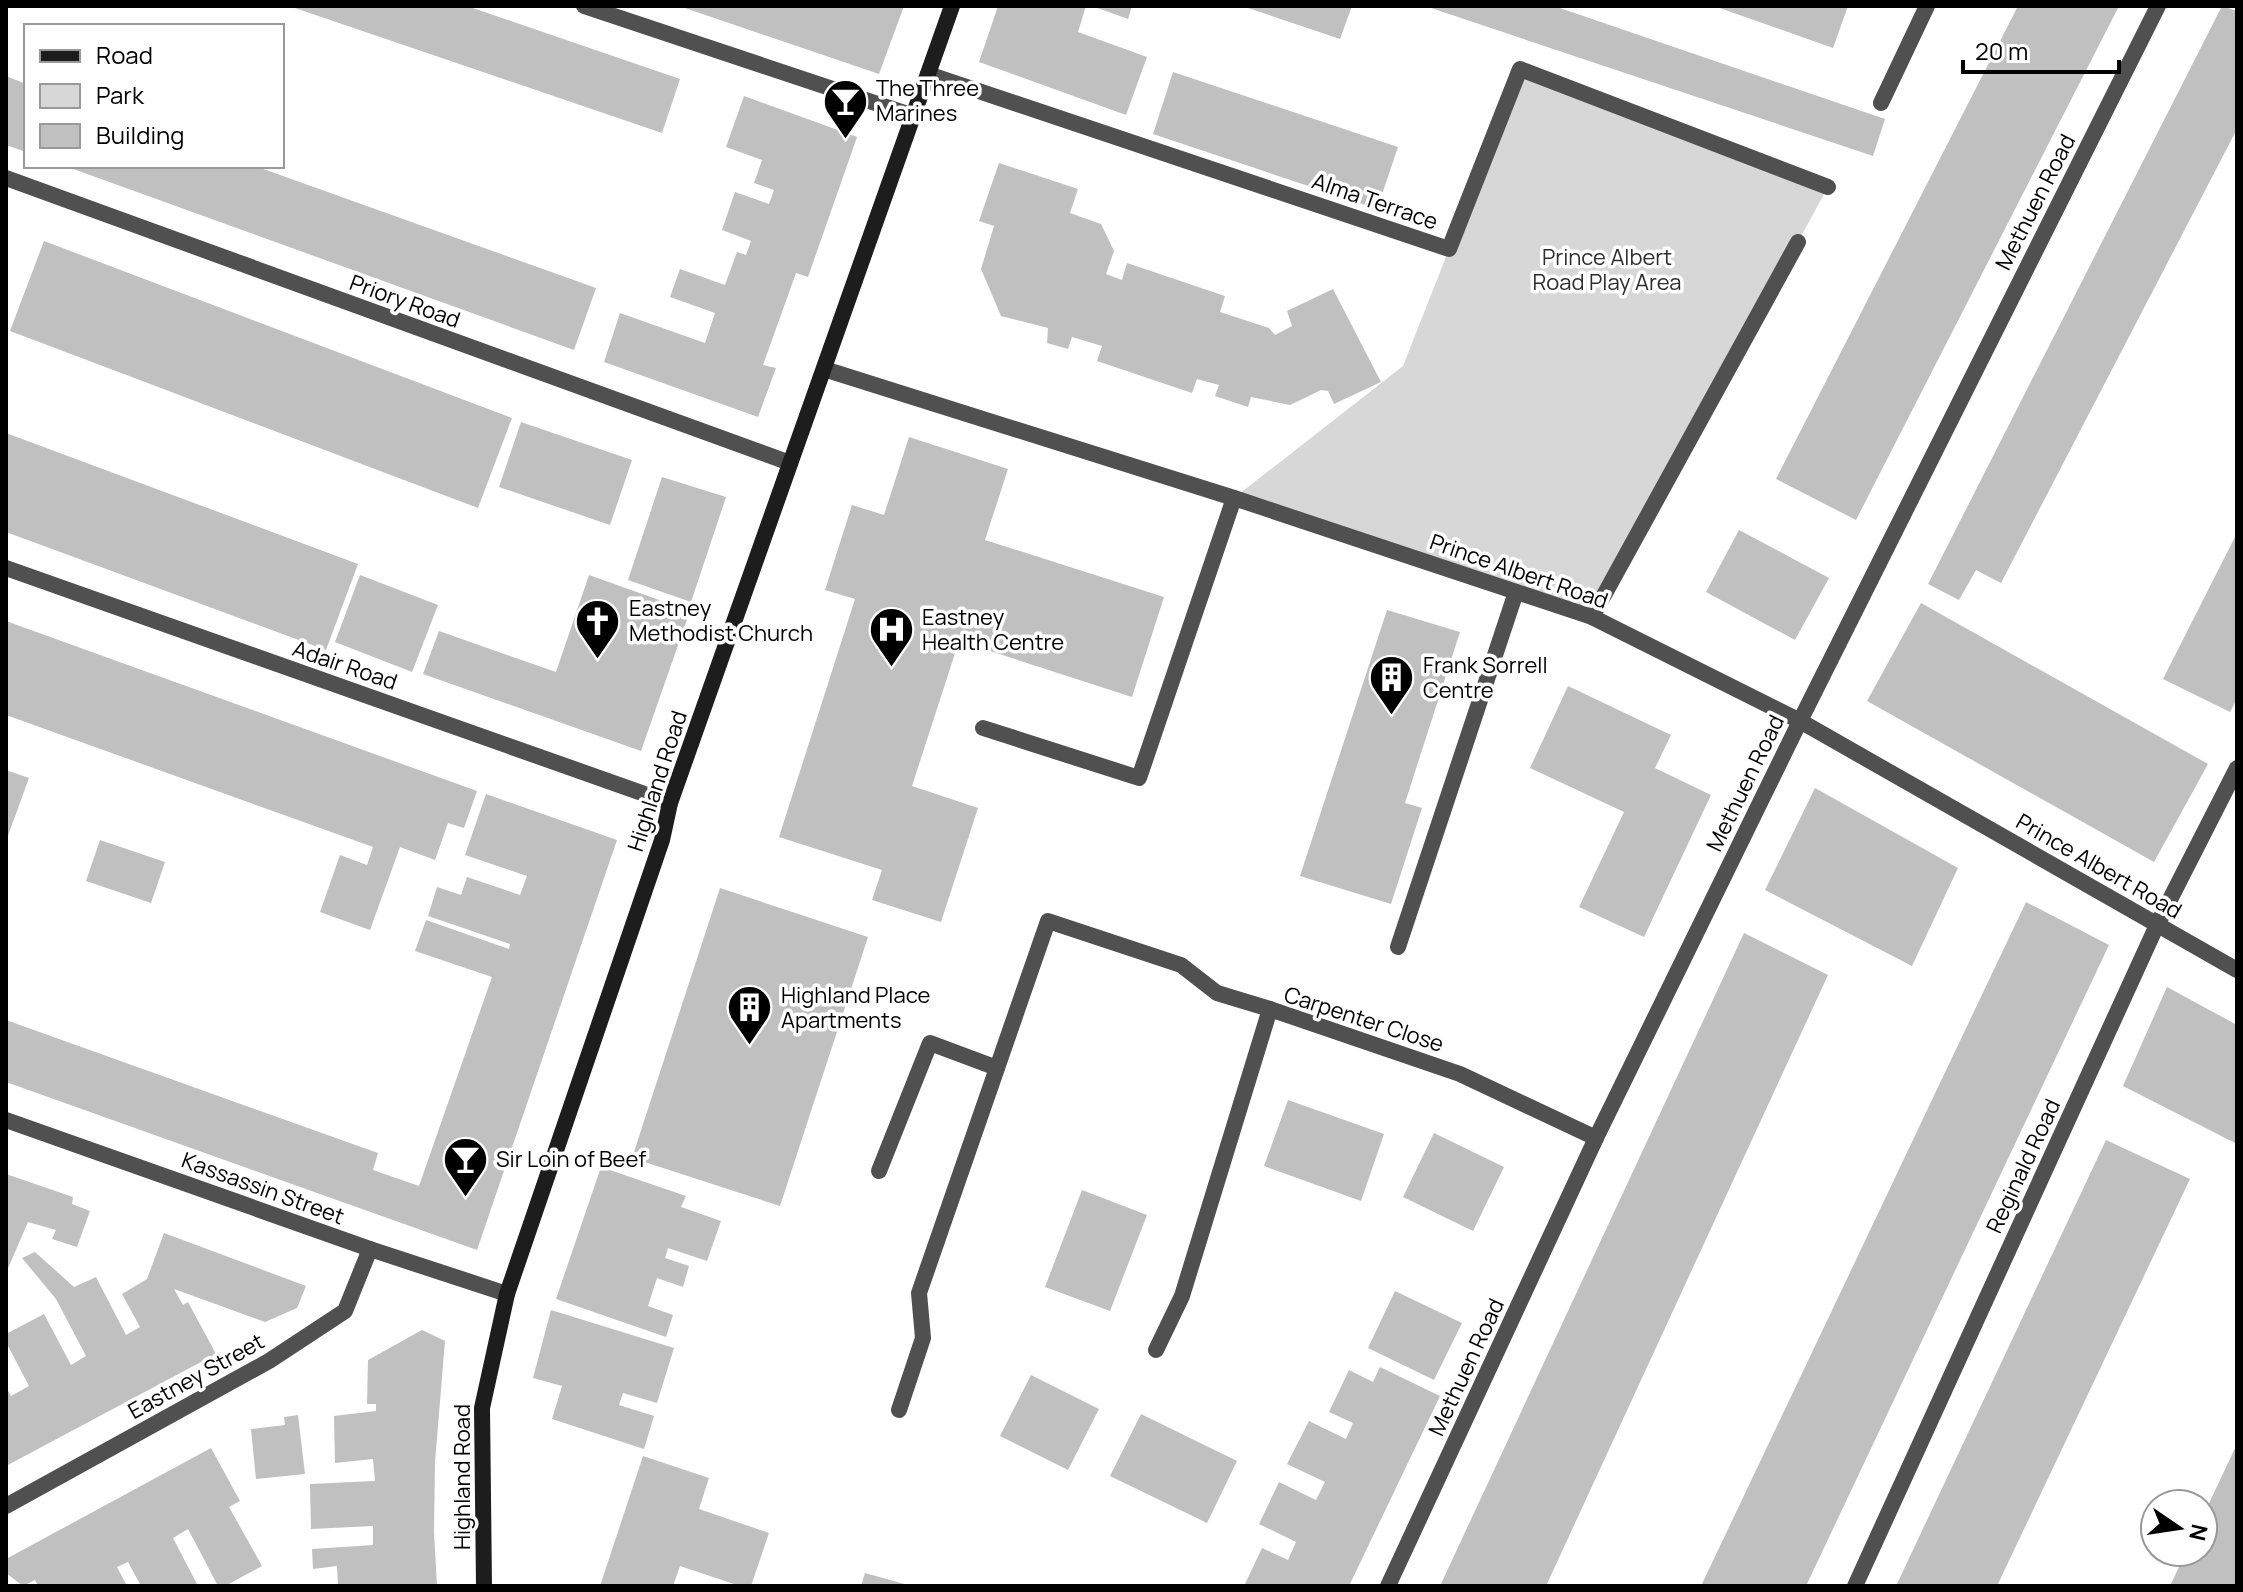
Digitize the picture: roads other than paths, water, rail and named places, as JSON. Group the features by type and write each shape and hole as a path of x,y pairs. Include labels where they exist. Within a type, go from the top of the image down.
{"main road":[{"name":"Highland Road","path":"484,1586 482,1408 507,1294 662,840 670,803 952,6"}],"street":[{"path":"584,6 914,116"},
{"path":"1881,103 1927,6"},
{"name":"Methuen Road","path":"1388,1586 1596,1138 1800,721 2158,6"},
{"name":"Alma Terrace","path":"928,74 1449,249 1520,69 1828,187"},
{"name":"Priory Road","path":"6,178 790,463"},
{"path":"1592,617 1798,242"},
{"name":"Prince Albert Road","path":"824,369 1234,498 1592,617 1800,721 2237,970"},
{"path":"983,728 1139,778 1234,498"},
{"name":"Adair Road","path":"6,568 670,803"},
{"path":"1398,947 1516,592"},
{"name":"Reginald Road","path":"1855,1586 2157,925 2237,768"},
{"path":"899,1410 923,1338 919,1293 1048,921 1181,965 1217,993 1270,1009"},
{"name":"Carpenter Close","path":"1156,1350 1182,1296 1270,1009 1460,1074 1596,1138"},
{"path":"879,1171 930,1043 997,1068"},
{"name":"Kassassin Street","path":"6,1120 370,1249 507,1294"},
{"name":"Eastney Street","path":"6,1506 269,1361 345,1311 370,1249"}],"place":[{"name":"The Three Marines","path":"845,140"},
{"name":"Eastney Methodist Church","path":"598,660"},
{"name":"Eastney Health Centre","path":"891,669"},
{"name":"Frank Sorrell Centre","path":"1392,717"},
{"name":"Highland Place Apartments","path":"750,1047"},
{"name":"Sir Loin of Beef","path":"465,1198"}],"park label":[{"name":"Prince Albert Road Play Area","path":"1607,270"}]}
